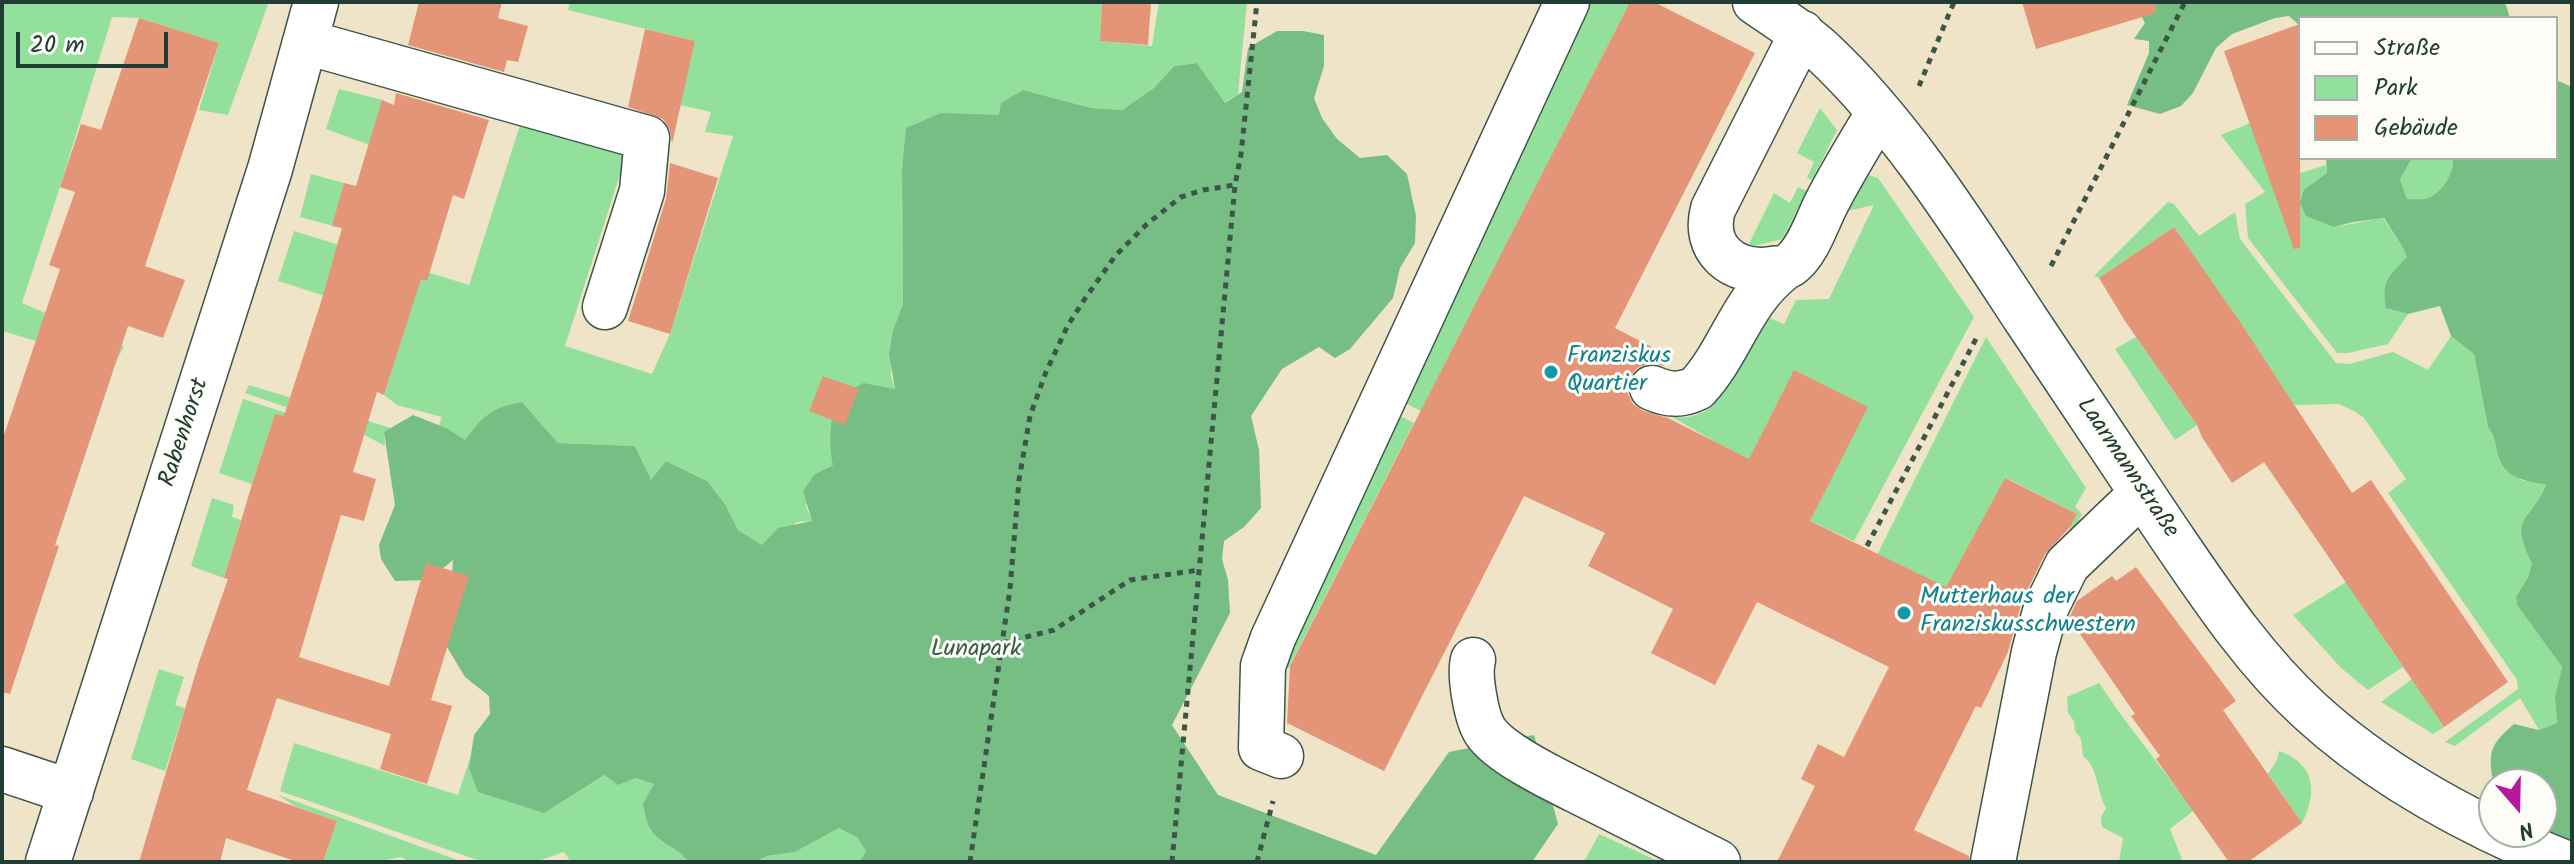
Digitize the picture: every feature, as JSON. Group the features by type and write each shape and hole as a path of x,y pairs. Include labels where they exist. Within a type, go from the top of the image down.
{"street":[{"path":"1281,756 1261,748 1263,666 1273,638 1567,2"},
{"name":"Laarmannstraße","path":"1755,2 1802,33 1857,86 1889,123 2014,300 2208,590 2258,658 2318,719 2357,753 2497,835 2563,862"},
{"path":"311,22 647,138 642,191 605,307"},
{"name":"Rabenhorst","path":"48,862 266,183 311,22"},
{"path":"1784,268 1752,270 1723,258 1712,237 1709,223 1713,209 1802,33"},
{"path":"1652,388 1671,394 1686,394 1697,388 1755,296 1766,281 1799,255 1889,123"},
{"path":"1993,862 2034,652 2046,608 2067,565 2142,493"},
{"path":"1473,660 1470,669 1480,721 1494,741 1534,769 1718,862"},
{"path":"2,769 71,792"}],"path":[{"path":"1172,862 1235,185 1257,2"},
{"path":"1889,123 1954,2"},
{"path":"1867,546 2014,300 2185,2"},
{"path":"970,862 1015,547 1019,480 1030,416 1046,372 1068,325 1116,255 1147,224 1181,197 1235,185"},
{"path":"1002,643 1054,630 1130,580 1199,570"},
{"path":"1257,862 1273,800"}],"green space":[{"path":"2,2 269,2 228,115 199,110 219,43 139,18 112,17 22,303 124,346 115,364 2,331"},
{"path":"570,2 1102,2 1100,41 1152,46 1159,2 1247,2 1238,94 1224,103 1197,63 1174,66 1154,88 1122,110 1091,108 1023,90 999,115 976,115 905,146 902,170 903,304 893,330 891,376 895,390 833,465 815,474 806,506 812,521 797,522 763,546 738,530 725,504 707,481 666,461 651,481 635,446 558,443 522,402 489,414 465,441 439,425 442,417 397,405 384,395 407,322 278,281 294,231 469,285 521,122 622,151 626,156 565,346 652,374 670,334 733,136 705,132 711,112 680,105 695,41 568,10"},
{"path":"1580,2 1630,2 1421,411 1395,398"},
{"path":"2134,2 2505,2 2509,16 2298,16 2298,24 2289,16 2275,18 2232,34 2216,48 2193,93 2181,106 2160,114 2127,105 2149,53 2149,41 2134,39 2145,23"},
{"name":"Lunapark","path":"1277,31 1324,35 1324,66 1314,98 1322,118 1337,139 1360,158 1387,155 1407,174 1416,216 1415,243 1400,268 1393,298 1350,349 1335,358 1319,347 1282,369 1251,416 1259,450 1261,508 1244,527 1224,541 1222,559 1228,580 1230,613 1172,725 1218,795 1376,855 1449,752 1534,735 1558,824 1532,862 859,862 866,851 857,837 839,828 795,852 767,856 755,862 688,862 655,835 648,824 643,804 654,784 635,778 618,785 605,775 544,813 478,792 469,768 474,735 490,714 489,696 465,677 447,647 453,560 429,580 395,581 381,559 379,545 395,505 384,432 413,415 446,428 465,440 489,414 522,402 558,443 635,446 651,480 666,461 707,481 725,504 738,530 762,545 778,528 812,521 803,491 815,474 833,465 830,439 832,420 842,397 863,383 895,389 889,354 893,330 903,304 902,170 906,128 941,113 999,115 1001,103 1023,90 1091,108 1122,110 1154,88 1174,66 1197,63 1225,103 1242,92 1248,48"},
{"path":"2558,81 2572,87 2572,862 2558,848 2558,768 2491,766 2495,745 2514,724 2539,730 2557,723 2555,697 2562,667 2517,605 2516,597 2532,564 2525,548 2522,528 2546,485 2515,476 2504,467 2488,427 2474,354 2451,336 2440,306 2408,314 2386,308 2388,280 2407,257 2384,218 2334,227 2306,216 2300,203 2304,190 2327,173 2326,160 2411,160 2400,179 2407,199 2428,198 2446,181 2453,160 2558,160"},
{"path":"339,89 383,100 370,145 326,129"},
{"path":"1820,108 1837,130 1812,180 1807,178 1814,162 1797,153"},
{"path":"2250,123 2271,182 2326,165 2334,227 2383,218 2403,248 2407,257 2386,308 2408,314 2388,344 2337,353 2248,238 2245,204 2265,192 2221,135"},
{"path":"2411,160 2453,160 2446,181 2428,198 2407,199 2400,179"},
{"path":"311,174 344,183 333,226 300,217"},
{"path":"1869,175 1878,178 1974,317 1854,541 1810,521 1867,407 1739,481 1724,447 1672,417 1694,416 1713,406 1767,317 1784,324 1796,300 1829,299 1874,205 1843,212 1862,179"},
{"path":"1798,187 1807,191 1782,239 1747,248 1774,193 1790,203"},
{"path":"2168,202 2174,204 2199,236 2235,212 2240,239 2336,363 2350,364 2393,352 2428,370 2451,336 2474,354 2488,427 2495,437 2497,451 2521,480 2546,485 2522,528 2522,537 2532,564 2516,597 2517,605 2562,667 2555,697 2557,723 2539,730 2520,698 2455,746 2445,742 2518,689 2517,680 2388,493 2406,479 2364,418 2339,404 2294,405 2174,227 2099,278 2094,276"},
{"path":"1986,337 2086,488 2075,507 2082,514 2029,619 2022,625 2077,514 2006,478 1946,587 1877,555"},
{"path":"2136,337 2197,425 2175,440 2115,349"},
{"path":"249,385 391,428 384,433 385,446 361,433 245,393"},
{"path":"243,399 333,428 330,430 275,414 252,484 219,473"},
{"path":"1388,410 1414,423 1288,669 1281,650"},
{"path":"212,498 234,505 232,517 241,520 224,578 191,566"},
{"path":"2346,582 2403,667 2368,690 2341,668 2293,615"},
{"path":"159,669 184,677 175,705 185,708 165,771 131,759"},
{"path":"2412,679 2444,727 2433,734 2381,702"},
{"path":"2099,683 2193,811 2170,829 2183,862 2119,862 2123,838 2102,827 2101,817 2106,808 2095,773 2083,756 2081,739 2068,713 2067,697"},
{"path":"294,743 458,795 472,752 469,768 514,802 544,813 606,775 635,778 654,784 659,839 682,852 688,862 571,862 564,852 535,862 483,862 280,791"},
{"path":"2279,751 2300,763 2310,780 2310,800 2302,823 2268,774"},
{"path":"278,795 463,862 410,862 401,857 376,862 323,862 337,821 295,806"},
{"path":"839,828 857,836 866,851 859,862 755,862 767,856 795,852"},
{"path":"1599,834 1660,862 1584,862"}],"building":[{"path":"419,2 502,2 498,18 528,26 518,62 507,60 504,72 408,45"},
{"path":"1102,2 1151,2 1148,45 1100,41"},
{"name":"Franziskus Quartier","path":"1630,2 1654,2 1755,53 1615,328 1669,356 1663,366 1648,363 1636,369 1629,378 1627,392 1633,404 1749,459 1794,370 1868,407 1810,521 1946,587 2005,478 2077,514 2071,526 2045,554 2022,601 2008,652 1981,708 1976,706 1914,830 1969,856 1969,862 1777,862 1815,786 1801,779 1818,744 1844,757 1889,667 1757,602 1715,685 1651,653 1673,609 1588,566 1605,533 1524,496 1384,771 1287,723 1290,666"},
{"path":"2022,2 2155,2 2156,13 2036,49"},
{"path":"139,18 219,43 145,266 185,280 163,338 128,326 55,545 59,546 10,694 2,692 2,441 60,269 49,265 75,192 60,187 81,124 101,130"},
{"path":"2298,25 2300,248 2294,249 2224,51"},
{"path":"645,29 695,41 672,144 670,130 663,119 628,107"},
{"path":"396,93 489,120 464,199 453,195 427,281 421,279 384,395 377,392 353,472 376,479 364,521 341,515 299,657 389,686 426,563 469,576 431,700 452,706 427,784 380,769 391,734 277,698 247,790 337,821 323,862 298,862 226,838 220,862 139,862 199,662 228,579 224,578 252,484 275,414 284,416 321,302 342,228 332,226 344,183 356,186 382,100 394,105"},
{"path":"670,163 718,178 670,334 628,321 666,199"},
{"path":"2174,227 2352,493 2371,480 2508,682 2444,727 2264,462 2232,483 2099,278"},
{"path":"823,376 859,389 845,425 809,411"},
{"path":"2136,567 2236,701 2223,710 2302,823 2248,862 2229,862 2156,759 2160,756 2131,716 2135,714 2069,618 2077,601 2112,576 2116,581"}],"place":[{"name":"Franziskus Quartier","path":"1551,372"},
{"name":"Mutterhaus der Franziskusschwestern","path":"1904,613"}]}
